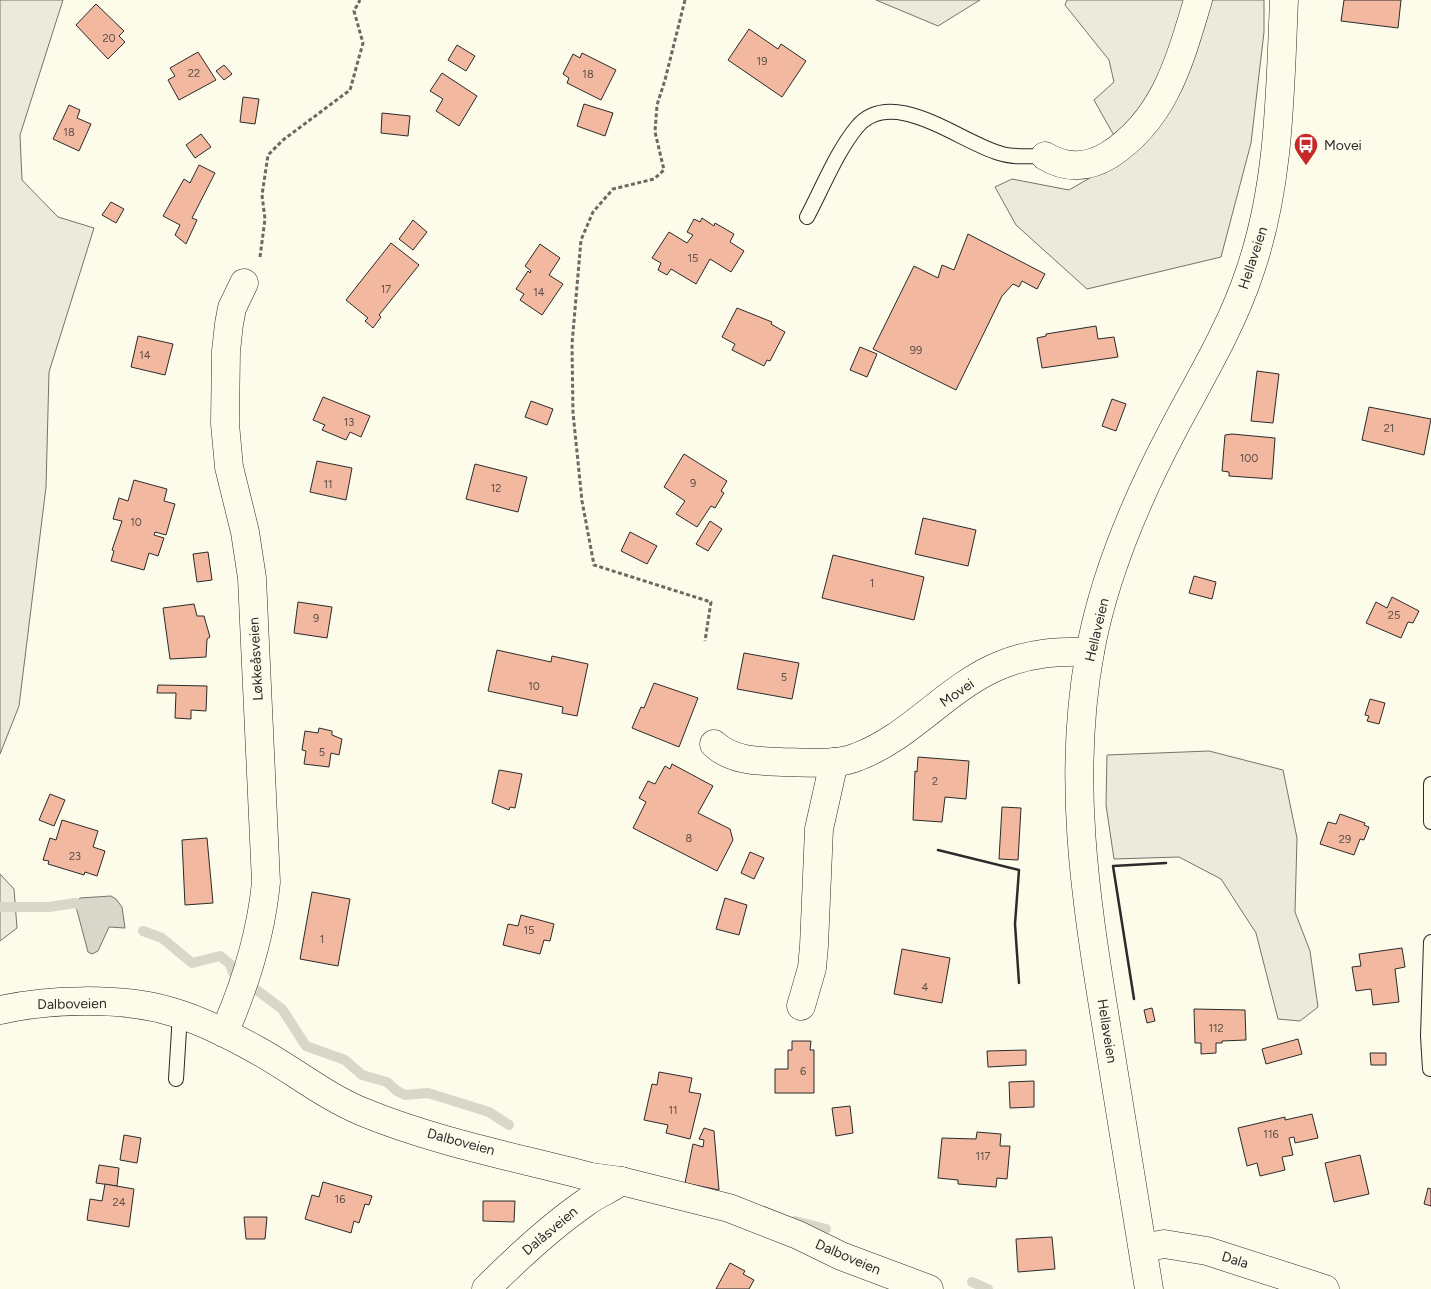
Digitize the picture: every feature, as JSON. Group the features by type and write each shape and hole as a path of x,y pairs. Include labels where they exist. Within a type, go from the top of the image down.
{"street":[{"path":"1045,156 1056,163 1071,166 1088,164 1103,158 1127,143 1139,132 1149,120 1172,77 1198,0"},
{"name":"Hellaveien","path":"1149,1289 1086,906 1081,847 1078,751 1090,652 1098,615 1126,528 1148,480 1236,307 1259,242 1266,213 1278,120 1284,0"},
{"name":"Løkkeåsveien","path":"224,1033 245,985 262,920 266,882 252,578 245,532 229,467 225,424 226,351 229,324 232,308 244,283"},
{"name":"Movei","path":"714,744 724,754 736,758 774,762 834,762 857,758 900,735 963,687 999,666 1036,653 1090,652"},
{"path":"801,1006 812,968 819,829 834,762"},
{"name":"Dalboveien","path":"0,1010 46,1004 113,1004 147,1006 180,1014 257,1050 334,1099 363,1112 472,1146 592,1177 621,1182 729,1208 798,1235 841,1256 929,1289"},
{"name":"Dalåsveien","path":"486,1289 516,1259 564,1218 586,1201 621,1182"},
{"name":"Dala","path":"1142,1248 1164,1244 1207,1251 1325,1289"}],"lane":[{"path":"807,217 849,139 858,126 876,113 898,111 919,117 982,147 1002,154 1045,156"},
{"path":"1431,784 1431,822"},
{"path":"1430,1069 1428,1036 1431,942"},
{"path":"176,1079 180,1014"}],"path":[{"path":"244,283 261,256 265,219 262,195 268,155 284,140 350,90 363,43 354,11 360,0"},
{"path":"685,0 668,71 656,105 655,132 664,170 654,179 613,190 593,212 582,240 572,344 573,413 582,501 594,565 711,602 705,641"}],"shaded area":[{"path":"0,0 63,0 20,135 22,180 58,217 94,228 49,372 46,487 19,706 0,754"},
{"path":"876,0 980,0 938,26"},
{"path":"1067,0 1264,0 1264,32 1251,143 1221,257 1087,289 1016,225 995,187 1012,179 1069,190 1126,157 1094,100 1114,82 1109,60 1065,5"},
{"path":"1209,751 1283,770 1297,838 1295,912 1310,951 1318,1007 1300,1021 1278,1019 1256,933 1221,879 1179,857 1114,859 1106,805 1107,755"},
{"path":"0,874 14,889 17,928 0,941"},
{"path":"111,896 122,907 125,928 109,927 98,951 92,954 88,952 75,903 80,898"}],"building":[{"path":"1344,0 1401,0 1398,28 1341,21"},
{"path":"96,4 124,31 119,36 125,42 108,59 76,25"},
{"path":"749,29 778,49 781,44 806,61 782,97 728,60"},
{"path":"457,45 475,56 466,71 448,60"},
{"path":"198,52 216,80 179,100 168,80 175,76 170,68"},
{"path":"582,53 616,70 601,100 567,83 569,78 563,74 573,54 580,58"},
{"path":"224,65 232,74 224,80 216,71"},
{"path":"442,73 477,96 459,126 436,111 443,99 430,91"},
{"path":"243,97 259,99 255,124 240,122"},
{"path":"584,104 613,113 605,136 577,126"},
{"path":"69,105 80,110 77,118 91,124 79,151 53,139"},
{"path":"382,113 410,116 408,136 381,133"},
{"path":"201,134 211,147 195,158 186,145"},
{"path":"199,165 215,173 192,218 197,220 186,244 175,235 180,225 163,216 184,179 190,183"},
{"path":"111,202 124,209 116,223 102,215"},
{"path":"702,218 714,226 715,223 734,234 730,242 744,251 731,272 710,259 696,284 671,269 667,275 658,270 661,263 652,258 669,232 687,243 693,235 687,232 694,219 700,222"},
{"path":"413,220 427,232 413,250 399,239"},
{"path":"968,234 1045,274 1037,289 1022,281 1019,287 1013,284 1002,296 956,390 873,349 914,266 938,278 942,265 954,270"},
{"path":"391,243 419,265 379,315 381,317 373,328 365,321 368,318 346,300"},
{"path":"540,244 560,258 549,275 563,284 542,315 520,300 524,294 516,289 528,271 530,273 531,271 525,266"},
{"path":"737,308 772,322 771,324 785,332 770,361 767,360 764,366 732,350 735,344 722,337"},
{"path":"1096,326 1098,339 1114,337 1118,357 1042,368 1037,338 1046,336 1046,334"},
{"path":"138,336 173,344 165,375 131,367"},
{"path":"860,347 877,354 867,377 850,370"},
{"path":"1257,371 1279,374 1273,423 1251,421"},
{"path":"323,397 370,416 361,437 350,432 346,440 322,430 325,425 313,420"},
{"path":"1112,399 1126,404 1116,431 1102,426"},
{"path":"531,401 553,409 547,425 525,417"},
{"path":"1369,407 1431,419 1424,455 1362,440"},
{"path":"1225,435 1275,438 1272,479 1229,476 1229,472 1222,471"},
{"path":"684,454 727,481 721,491 724,493 715,508 711,506 697,527 676,514 685,501 664,487"},
{"path":"317,461 352,468 346,500 310,492"},
{"path":"475,464 527,477 518,512 466,499"},
{"path":"134,480 167,489 164,501 175,504 166,535 155,532 154,535 164,538 158,556 149,553 144,570 111,561 114,551 112,550 122,521 113,519 119,498 128,501"},
{"path":"923,518 976,530 968,566 915,554"},
{"path":"710,521 722,529 708,551 696,544"},
{"path":"630,532 657,546 647,564 621,551"},
{"path":"208,552 212,580 197,582 193,554"},
{"path":"833,555 924,577 914,620 822,598"},
{"path":"1194,576 1216,582 1212,599 1189,593"},
{"path":"1392,597 1419,611 1413,623 1408,622 1401,638 1366,623 1376,602 1387,608"},
{"path":"298,602 332,607 327,638 294,633"},
{"path":"194,604 197,616 204,616 210,637 207,639 206,657 170,659 163,608"},
{"path":"497,650 551,662 552,656 588,664 577,716 562,713 563,707 488,691"},
{"path":"744,653 799,663 792,699 737,689"},
{"path":"654,683 698,698 679,747 632,728 641,707 644,708"},
{"path":"158,685 207,686 206,711 191,710 191,719 175,718 176,693 157,693"},
{"path":"1370,699 1385,703 1379,724 1367,721 1369,716 1365,715"},
{"path":"319,728 332,731 332,735 342,739 339,755 331,753 329,767 304,764 306,751 302,750 305,731 318,733"},
{"path":"918,757 969,761 966,799 945,797 942,822 913,820 915,771 917,772"},
{"path":"672,764 713,786 698,813 730,829 733,840 717,871 633,828 646,802 639,798 648,781 655,784 665,766 670,769"},
{"path":"499,770 522,774 515,808 510,807 509,810 492,803"},
{"path":"50,794 65,800 54,826 39,820"},
{"path":"1002,807 1021,808 1018,860 999,859"},
{"path":"1340,814 1365,823 1364,825 1369,827 1364,840 1360,839 1354,855 1320,844 1328,822 1336,824"},
{"path":"62,820 98,831 93,847 105,851 97,876 85,872 84,875 48,864 49,861 43,860 50,838 56,840"},
{"path":"207,838 213,903 185,905 182,840"},
{"path":"750,852 764,858 754,879 741,873"},
{"path":"312,892 350,899 338,966 300,959"},
{"path":"725,898 747,905 739,935 716,929"},
{"path":"521,915 554,924 550,941 544,940 540,954 503,945 508,924 518,926"},
{"path":"1402,948 1405,967 1395,969 1399,1002 1373,1005 1371,989 1356,991 1352,967 1361,966 1359,954"},
{"path":"902,949 950,958 942,1003 894,994"},
{"path":"1152,1008 1155,1021 1147,1023 1144,1010"},
{"path":"1194,1009 1245,1010 1246,1040 1222,1041 1222,1043 1216,1043 1216,1053 1201,1054 1201,1043 1195,1043"},
{"path":"1298,1039 1302,1054 1266,1064 1262,1049"},
{"path":"792,1041 811,1041 810,1050 814,1050 814,1093 775,1093 775,1069 788,1069 788,1050 792,1050"},
{"path":"1026,1050 1026,1065 988,1067 987,1051"},
{"path":"1370,1053 1386,1053 1386,1065 1371,1065"},
{"path":"659,1072 692,1078 689,1092 701,1094 690,1139 666,1133 668,1125 644,1120 652,1084 657,1085"},
{"path":"1034,1081 1034,1107 1010,1108 1009,1082"},
{"path":"850,1106 853,1133 836,1136 832,1108"},
{"path":"1312,1114 1318,1138 1295,1143 1294,1137 1289,1138 1293,1155 1282,1157 1285,1170 1260,1176 1257,1163 1247,1166 1238,1128 1285,1117 1285,1120"},
{"path":"704,1128 714,1131 719,1190 685,1183 693,1144 703,1147 704,1140 699,1139"},
{"path":"977,1132 1001,1134 1000,1146 1010,1146 1007,1179 997,1178 996,1187 958,1184 958,1180 938,1178 942,1138 976,1139"},
{"path":"124,1135 141,1138 137,1163 120,1160"},
{"path":"1360,1155 1369,1194 1334,1202 1325,1163"},
{"path":"99,1165 119,1168 117,1186 96,1183"},
{"path":"323,1182 372,1196 369,1205 365,1204 359,1223 354,1221 351,1233 305,1219 312,1195 319,1197"},
{"path":"105,1184 134,1189 129,1227 87,1220 90,1199 102,1201"},
{"path":"1428,1188 1431,1189 1431,1206 1424,1204"},
{"path":"483,1201 515,1201 514,1222 483,1221"},
{"path":"244,1217 267,1217 265,1239 246,1239"},
{"path":"1052,1237 1055,1269 1018,1272 1016,1239"},
{"path":"730,1263 745,1271 743,1274 754,1280 749,1289 716,1289"}],"waterway":[{"path":"0,907 49,907 75,903 88,909"},
{"path":"143,931 162,938 192,963 220,956 230,964 233,973"},
{"path":"254,988 282,1009 306,1046 345,1060 362,1075 387,1082 405,1095 428,1093 489,1112 509,1125"},
{"path":"795,1221 826,1229"},
{"path":"972,1282 988,1289"}],"wall":[{"path":"938,850 1019,870 1015,924 1019,983"},
{"path":"1134,999 1113,866 1166,863"}],"place":[{"name":"Movei","path":"1306,166"}]}
